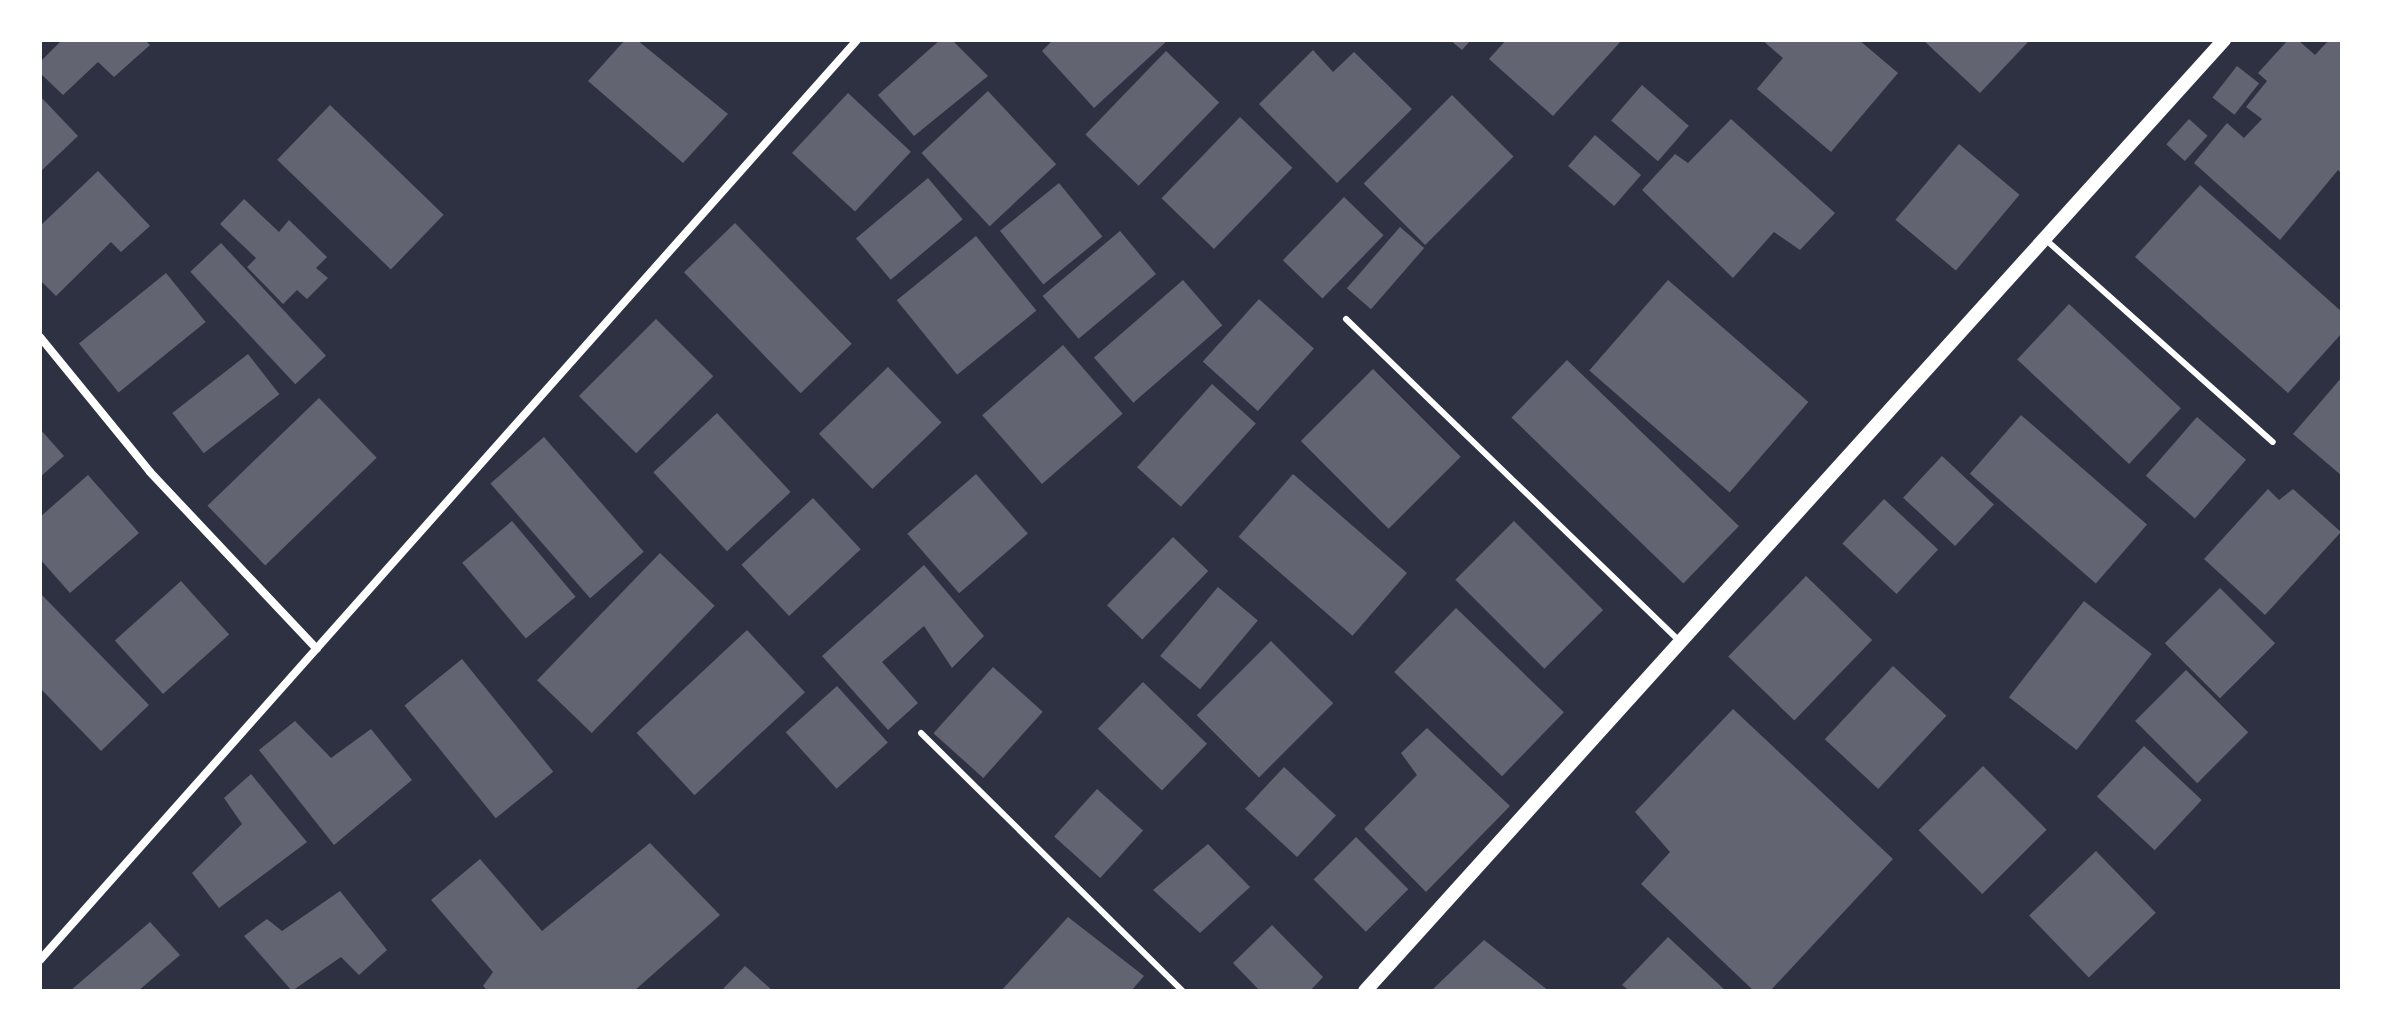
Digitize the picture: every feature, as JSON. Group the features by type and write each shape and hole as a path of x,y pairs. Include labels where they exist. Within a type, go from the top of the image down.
{"street":[{"path":"40,960 857,40"},
{"path":"1365,991 2224,40"},
{"path":"40,337 150,472 317,649"}],"lane":[{"path":"2045,239 2273,442"},
{"path":"1346,319 1681,642"},
{"path":"921,733 1183,991"}],"building":[{"path":"62,40 145,40 150,45 114,77 98,62 63,95 40,73 40,62"},
{"path":"625,40 637,40 728,114 683,163 588,81"},
{"path":"940,40 952,40 988,76 914,136 878,95"},
{"path":"1053,40 1168,40 1094,108 1042,51"},
{"path":"1450,40 1471,40 1462,50"},
{"path":"1506,40 1622,40 1553,116 1489,59"},
{"path":"1762,40 1859,40 1898,73 1831,152 1757,89 1783,58"},
{"path":"1923,40 2027,40 2028,42 1980,93"},
{"path":"2288,40 2298,40 2315,55 2329,40 2342,40 2342,174 2338,170 2280,240 2194,163 2227,123 2244,138 2262,119 2246,107 2267,81 2258,73"},
{"path":"1313,50 1333,72 1354,52 1412,109 1337,183 1259,104"},
{"path":"1166,51 1219,102 1139,186 1085,134"},
{"path":"2237,66 2259,83 2234,115 2212,98"},
{"path":"1642,85 1689,126 1658,161 1611,120"},
{"path":"988,91 1056,164 990,226 921,153"},
{"path":"848,93 911,152 855,212 792,153"},
{"path":"1452,95 1514,157 1425,245 1364,183"},
{"path":"40,96 78,136 40,172"},
{"path":"330,105 444,215 391,269 277,160"},
{"path":"1240,117 1293,168 1214,249 1162,198"},
{"path":"1731,119 1835,213 1800,250 1774,232 1733,278 1642,190 1675,154 1688,163"},
{"path":"2189,119 2208,136 2185,161 2166,144"},
{"path":"1595,135 1641,175 1614,206 1568,166"},
{"path":"1959,144 2020,195 1956,271 1895,220"},
{"path":"98,171 150,226 121,252 111,242 56,296 40,280 40,226"},
{"path":"928,178 963,219 891,280 856,238"},
{"path":"1059,183 1102,237 1043,284 1000,231"},
{"path":"2200,185 2342,312 2342,333 2288,393 2135,257"},
{"path":"1344,197 1384,235 1322,299 1283,260"},
{"path":"244,199 279,232 289,220 327,257 316,268 328,278 307,299 297,290 283,304 247,267 256,258 220,224"},
{"path":"735,223 852,344 801,393 684,272"},
{"path":"1400,227 1424,248 1371,309 1347,288"},
{"path":"1120,231 1156,274 1079,339 1043,296"},
{"path":"976,236 1036,311 957,375 897,300"},
{"path":"221,243 326,356 295,384 190,272"},
{"path":"166,273 206,322 119,392 79,343"},
{"path":"1183,280 1222,325 1133,403 1094,357"},
{"path":"1668,280 1808,402 1730,493 1589,371"},
{"path":"1259,299 1314,349 1258,411 1203,361"},
{"path":"2069,304 2181,408 2129,464 2017,360"},
{"path":"656,319 713,376 636,453 579,396"},
{"path":"1063,345 1123,414 1042,484 982,415"},
{"path":"248,354 279,394 204,453 172,413"},
{"path":"1567,360 1739,526 1683,584 1511,418"},
{"path":"888,367 941,422 872,489 819,434"},
{"path":"1373,369 1461,457 1389,529 1301,441"},
{"path":"2342,377 2342,476 2293,434"},
{"path":"1212,384 1256,423 1181,507 1137,467"},
{"path":"319,398 377,458 265,565 208,506"},
{"path":"717,413 791,492 727,551 653,472"},
{"path":"2021,415 2147,525 2096,583 1970,474"},
{"path":"2197,417 2246,460 2195,519 2146,476"},
{"path":"40,429 64,456 40,477"},
{"path":"544,437 644,552 590,598 490,484"},
{"path":"1942,456 1994,504 1955,546 1903,498"},
{"path":"976,474 1028,534 959,593 907,534"},
{"path":"1293,474 1407,573 1353,636 1239,537"},
{"path":"88,475 139,533 70,593 40,559 40,517"},
{"path":"2268,489 2279,500 2293,489 2341,532 2265,615 2204,559"},
{"path":"813,498 861,549 789,616 741,565"},
{"path":"1884,499 1938,549 1897,594 1842,544"},
{"path":"512,521 576,597 526,639 462,563"},
{"path":"1514,521 1603,610 1544,669 1455,580"},
{"path":"1173,537 1208,571 1142,639 1107,605"},
{"path":"660,553 715,606 592,733 537,680"},
{"path":"924,565 984,636 952,668 924,626 882,662 918,703 888,730 822,656"},
{"path":"1806,576 1872,640 1794,720 1728,657"},
{"path":"181,581 229,635 163,694 115,641"},
{"path":"1218,587 1258,620 1200,689 1160,656"},
{"path":"2220,588 2275,643 2220,698 2165,643"},
{"path":"40,593 149,705 101,751 40,688"},
{"path":"2084,601 2152,654 2077,750 2009,697"},
{"path":"1456,608 1564,712 1502,776 1394,672"},
{"path":"747,630 805,692 695,795 637,733"},
{"path":"1271,641 1333,703 1259,777 1197,715"},
{"path":"462,659 553,772 496,818 404,706"},
{"path":"1893,666 1946,716 1878,789 1825,739"},
{"path":"993,667 1043,712 983,778 933,733"},
{"path":"2186,670 2248,732 2197,783 2135,721"},
{"path":"1143,682 1207,744 1162,791 1098,729"},
{"path":"837,686 888,742 837,789 786,732"},
{"path":"1733,709 1893,859 1770,991 1754,991 1641,884 1670,852 1635,812"},
{"path":"295,721 331,758 371,729 412,780 334,845 259,750"},
{"path":"1427,728 1510,806 1426,892 1364,829 1417,775 1401,753"},
{"path":"2144,746 2202,800 2155,850 2097,796"},
{"path":"1983,766 2047,830 1982,894 1919,830"},
{"path":"1284,767 1336,815 1297,857 1245,809"},
{"path":"251,774 307,842 219,908 192,873 242,824 224,798"},
{"path":"1097,789 1143,830 1100,878 1054,837"},
{"path":"1356,837 1408,889 1366,932 1314,879"},
{"path":"650,843 720,915 634,991 488,991 483,986 493,972 431,900 480,859 542,931"},
{"path":"1208,844 1250,887 1200,933 1153,890"},
{"path":"2096,851 2156,913 2089,977 2029,916"},
{"path":"340,891 387,950 359,975 341,957 292,991 244,936 267,919 282,931"},
{"path":"1068,917 1144,976 1131,991 1001,991"},
{"path":"150,922 180,955 138,991 70,991"},
{"path":"1272,925 1323,977 1310,991 1260,991 1233,963"},
{"path":"1668,937 1726,991 1630,991 1622,985"},
{"path":"1484,940 1549,991 1431,991"},
{"path":"745,966 773,991 721,991"}]}
